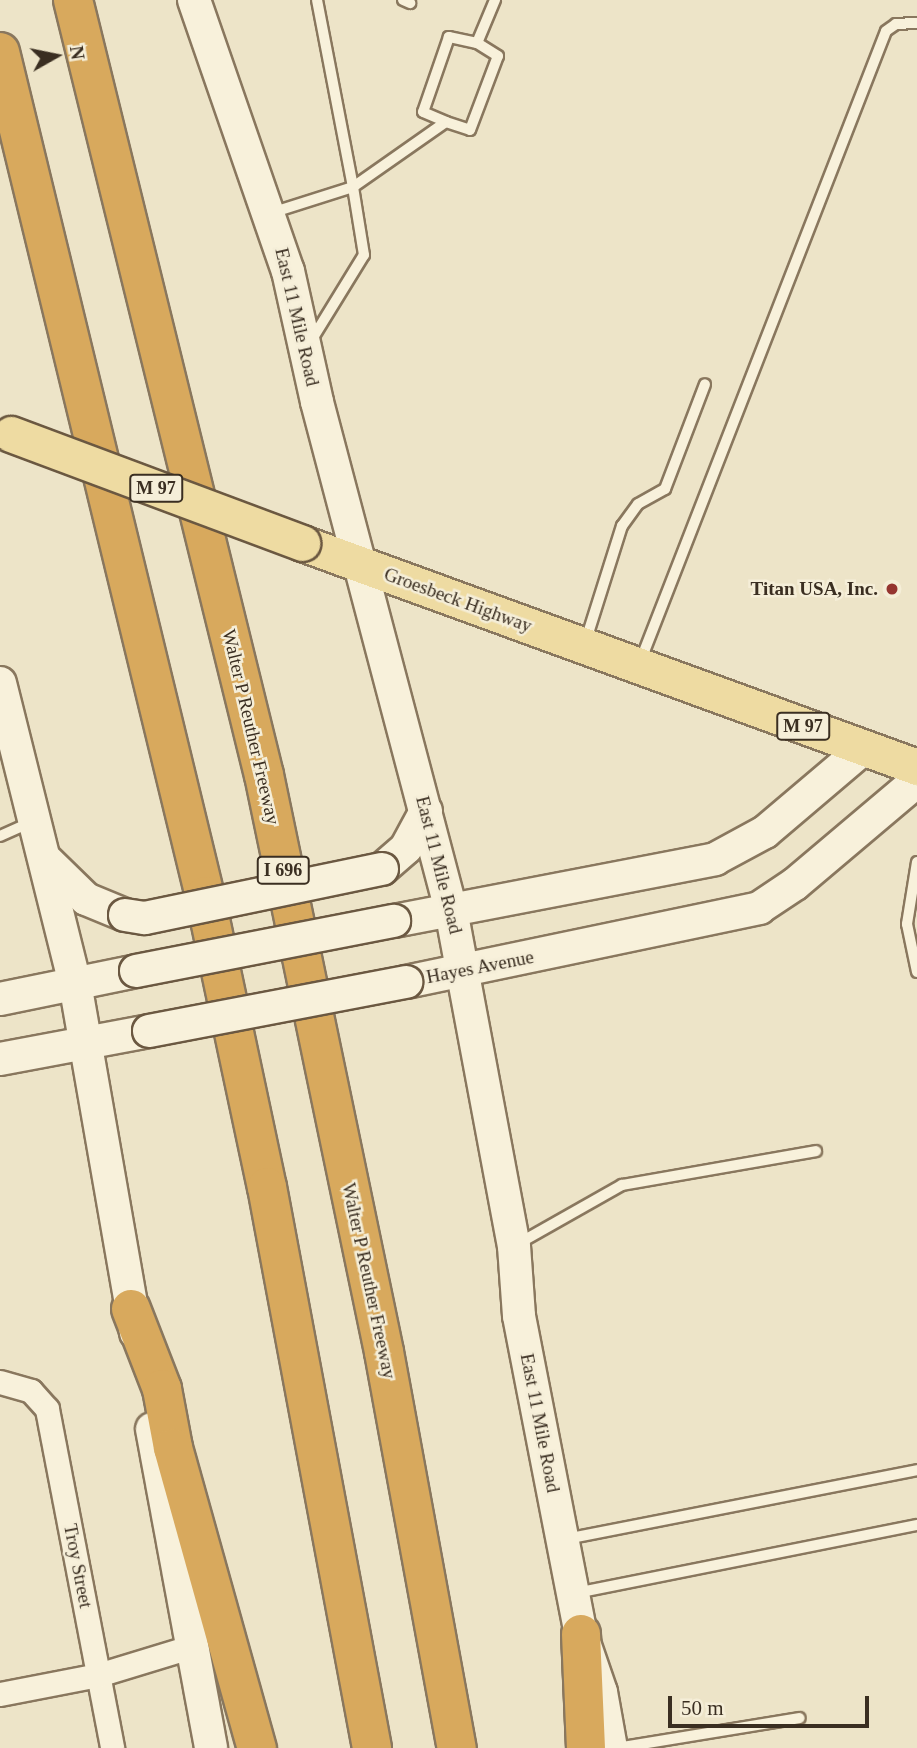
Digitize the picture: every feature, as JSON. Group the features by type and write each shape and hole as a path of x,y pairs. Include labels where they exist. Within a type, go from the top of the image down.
{"highway":[{"name":"Walter P Reuther Freeway","path":"73,0 264,775 384,1353 457,1748"},
{"path":"0,52 205,896 267,1186 372,1748"},
{"path":"131,1309 162,1390 173,1448 257,1748"},
{"path":"581,1634 586,1748"}],"main road":[{"name":"East 11 Mile Road","path":"194,0 271,213 451,910 514,1246 519,1316 581,1634 601,1692 611,1748"},
{"name":"Groesbeck Highway","path":"5,432 363,566 917,767"},
{"path":"0,683 6,738 34,820 87,1042 190,1647 211,1748"},
{"path":"0,999 715,859 765,832 864,748"},
{"name":"Hayes Avenue","path":"0,1059 405,982 759,908 795,884 917,781"},
{"path":"44,858 86,900 125,915 145,918 382,869 406,848 426,811"}],"street":[{"name":"Troy Street","path":"0,1382 18,1384 31,1391 42,1400 50,1421 112,1748"},
{"path":"0,1694 99,1675 190,1647"}],"lane":[{"path":"306,349 363,255 353,187 317,0"},
{"path":"477,43 495,0"},
{"path":"639,666 886,31 896,24 917,23"},
{"path":"449,37 477,43 498,56 470,130 446,122 423,112 449,37"},
{"path":"271,213 353,187 446,122"},
{"path":"584,645 622,526 638,504 665,489 705,384"},
{"path":"0,836 34,820"},
{"path":"917,862 907,924 917,972"},
{"path":"514,1246 622,1185 816,1152"},
{"path":"563,1540 917,1471"},
{"path":"573,1594 917,1525"},
{"path":"617,1748 800,1718"}],"place":[{"name":"Titan USA, Inc.","path":"892,589"}]}
